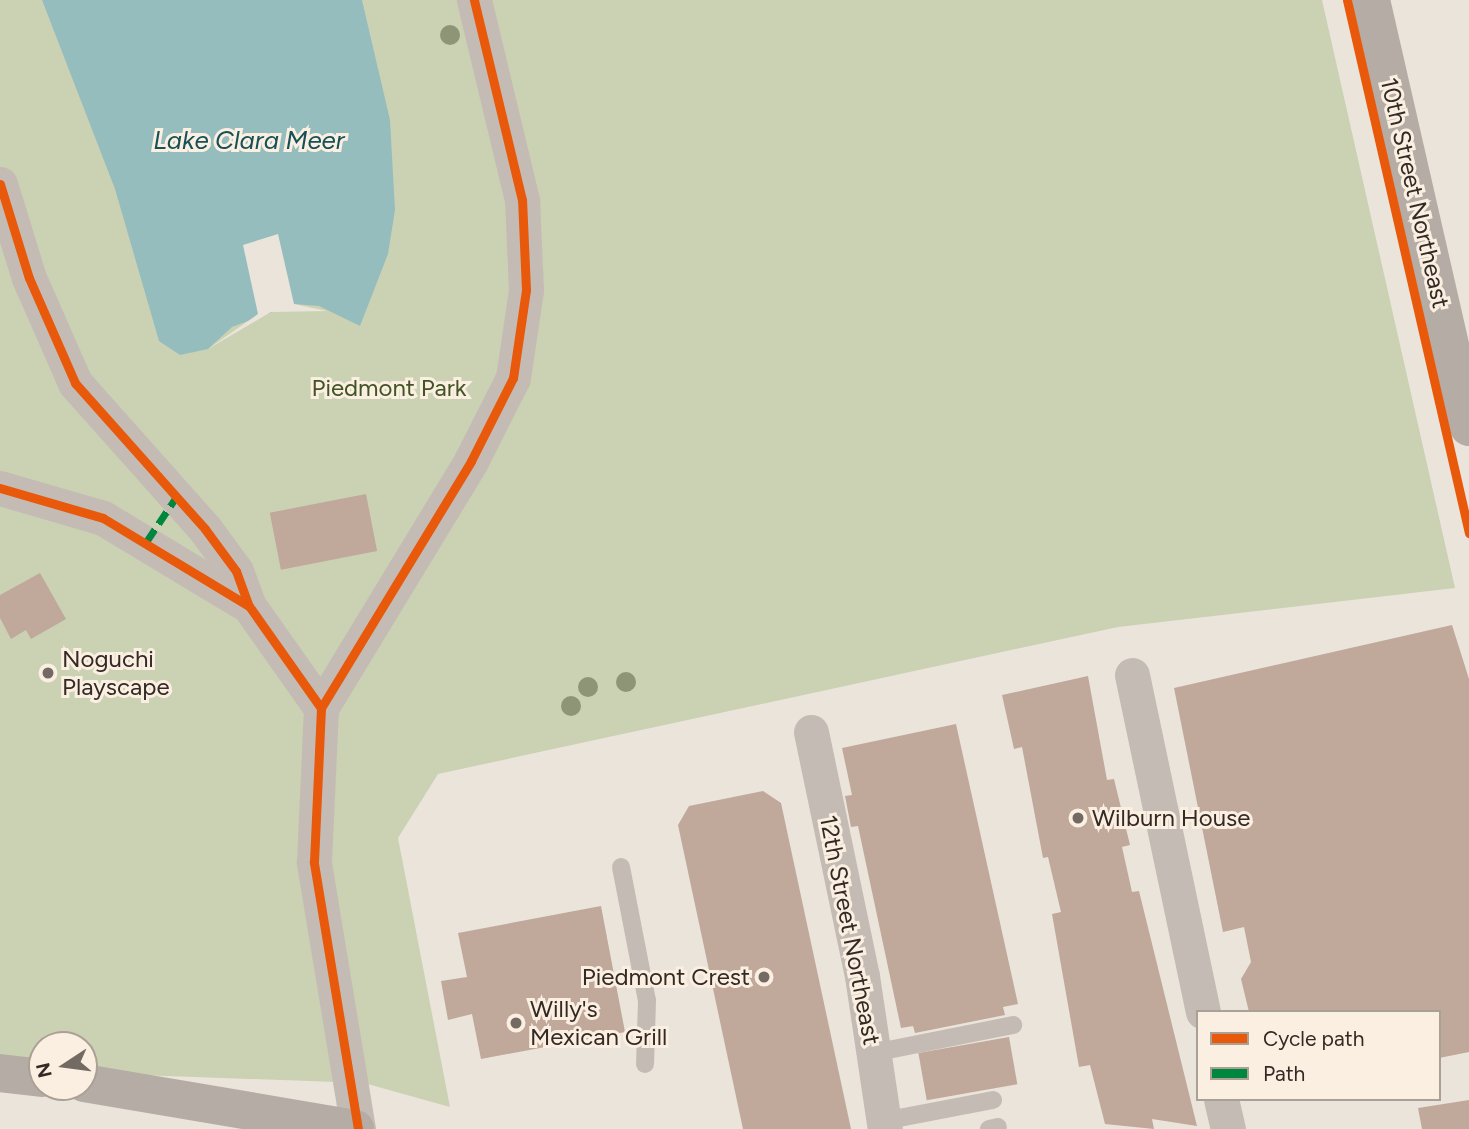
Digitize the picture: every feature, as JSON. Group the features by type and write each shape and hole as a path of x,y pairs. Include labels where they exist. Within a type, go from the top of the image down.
{"main road":[{"name":"10th Street Northeast","path":"1371,0 1460,344 1469,427"},
{"path":"0,1073 28,1076"},
{"path":"98,1085 356,1129"}],"street":[{"path":"356,1129 314,862 321,708 471,461 513,378 526,290 522,200 474,0"},
{"path":"0,184 29,278 75,383 126,448 177,496 236,571 249,606 321,708"},
{"path":"0,488 103,518 147,541 249,606"},
{"path":"147,541 177,496"},
{"path":"1132,675 1203,1010"},
{"name":"12th Street Northeast","path":"811,732 873,1053 884,1125"},
{"path":"1221,1101 1228,1129"}],"lane":[{"path":"621,867 647,1001 645,1064"},
{"path":"873,1053 1013,1025"},
{"path":"884,1125 993,1100"}],"green space":[{"name":"Piedmont Park","path":"0,0 1322,0 1455,588 1118,627 438,774 398,838 450,1107 364,1083 98,1074 98,1031 28,1031 28,1070 0,1069"}],"water":[{"name":"Lake Clara Meer","path":"42,0 362,0 390,120 395,210 388,254 360,326 319,306 294,304 232,327 208,349 180,355 159,341 115,189"}],"pier":[{"path":"278,234 294,304 327,311 271,312 208,349 258,314 243,245"}],"building":[{"path":"366,494 377,551 281,570 270,513"},
{"path":"40,573 66,619 31,639 26,630 11,639 0,618 0,595"},
{"path":"1452,625 1469,679 1469,1052 1441,1058 1441,1010 1249,1010 1241,979 1251,962 1244,927 1223,932 1174,688"},
{"path":"1088,676 1107,780 1114,779 1130,845 1122,847 1132,892 1139,891 1197,1126 1152,1119 1154,1129 1105,1124 1090,1065 1079,1067 1052,914 1061,912 1048,857 1043,858 1022,747 1014,749 1002,695"},
{"path":"956,724 1018,1004 1003,1007 1005,1015 915,1033 913,1026 901,1028 858,826 851,827 845,796 852,795 842,748"},
{"name":"Piedmont Crest","path":"763,791 781,803 851,1129 743,1129 678,825 689,806"},
{"path":"601,906 625,1032 481,1059 472,1014 448,1020 441,981 467,977 458,933"},
{"path":"1009,1037 1017,1084 927,1100 918,1053"},
{"path":"1469,1100 1469,1129 1422,1129 1418,1108"}],"marked path":[{"path":"147,541 177,496"}],"cycle path":[{"path":"358,1129 314,862 321,708 471,461 513,378 526,290 522,200 474,0"},
{"path":"1347,0 1469,533"},
{"path":"0,184 29,278 75,383 205,529 236,571 249,606"},
{"path":"0,488 103,518 249,606 321,708"}],"place":[{"name":"Noguchi Playscape","path":"48,673"},
{"name":"Wilburn House","path":"1078,818"},
{"name":"Piedmont Crest","path":"764,977"},
{"name":"Willy's Mexican Grill","path":"516,1023"}]}
